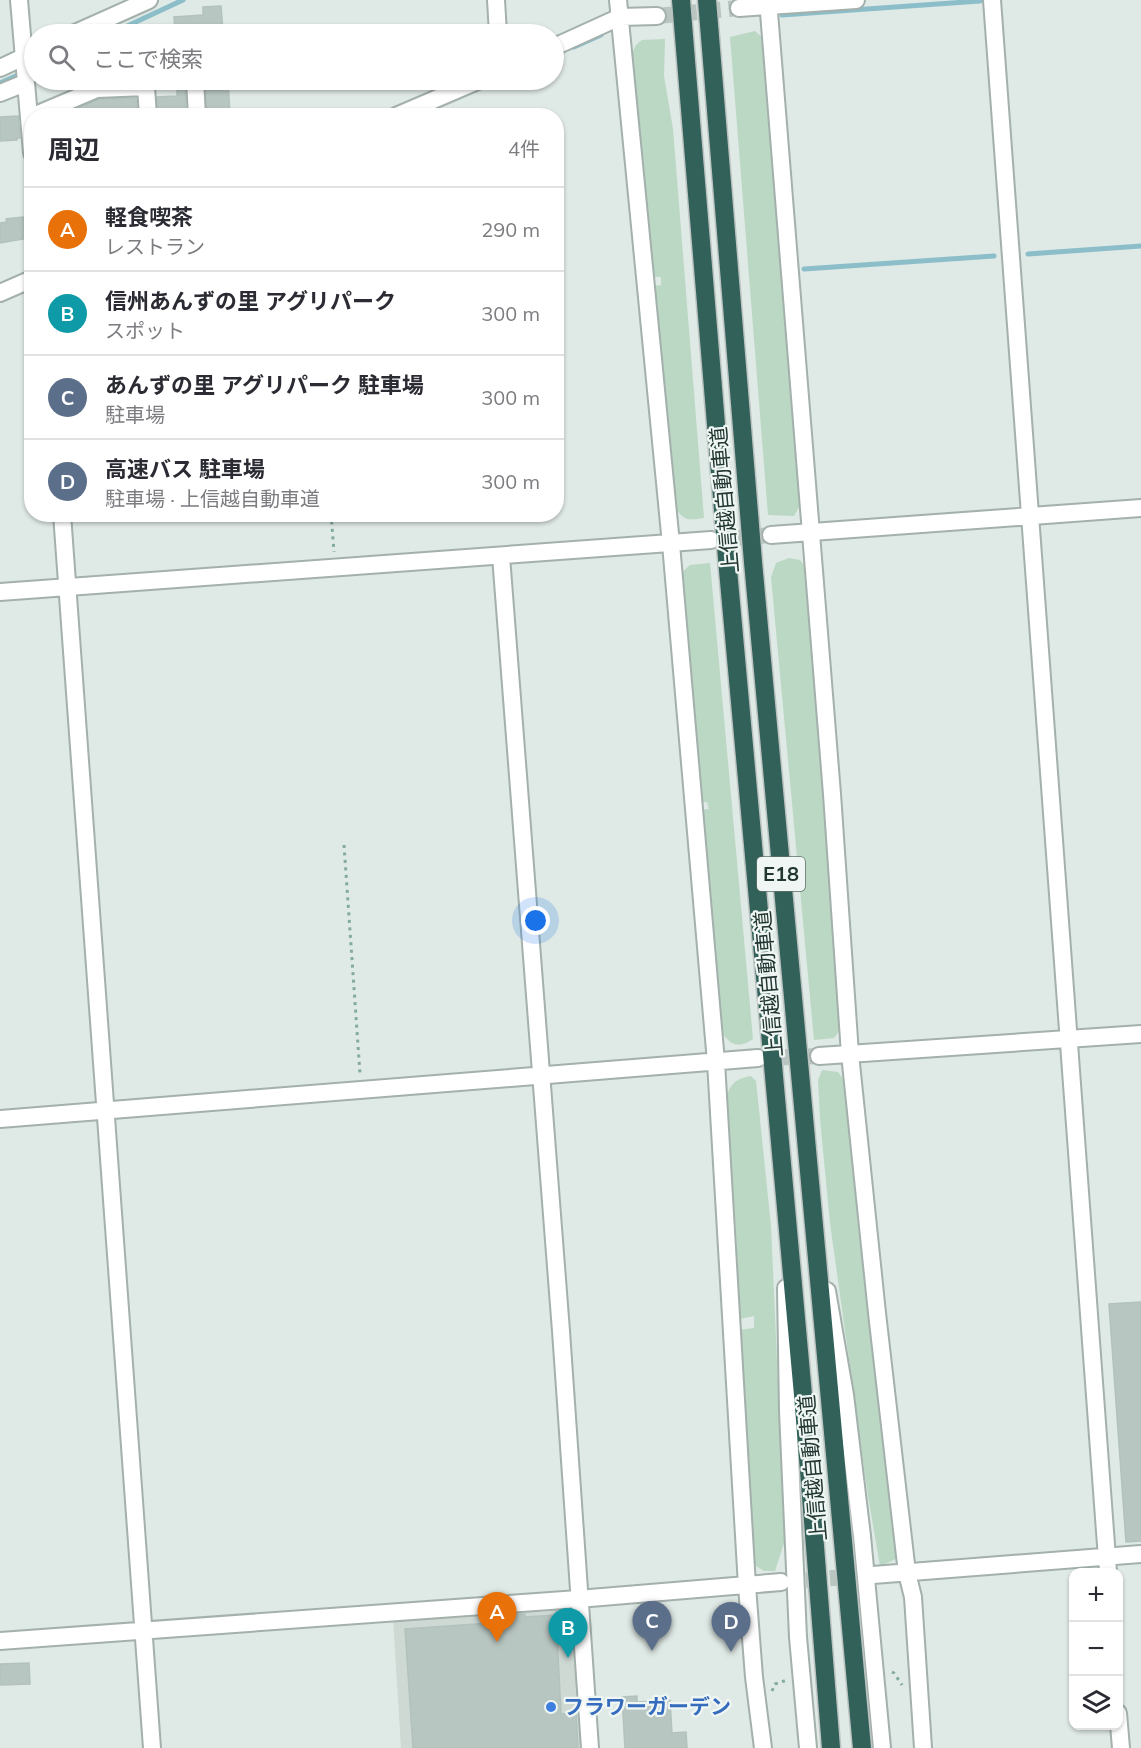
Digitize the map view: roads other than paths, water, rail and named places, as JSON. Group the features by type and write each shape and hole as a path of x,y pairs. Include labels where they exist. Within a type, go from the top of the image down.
{"highway":[{"name":"上信越自動車道","path":"681,0 727,558 804,1395 831,1748"},
{"name":"上信越自動車道","path":"707,0 753,562 862,1748"}],"street":[{"path":"20,0 24,38"},
{"path":"95,24 149,0"},
{"path":"496,0 497,24"},
{"path":"618,0 671,544 716,1062 747,1586 754,1677 763,1748"},
{"path":"739,8 768,3 856,0"},
{"path":"992,0 1107,1565"},
{"path":"768,3 832,794 850,1054 907,1573 913,1597 923,1748"},
{"path":"564,42 620,17 657,16"},
{"path":"0,68 24,66"},
{"path":"0,93 24,69"},
{"path":"29,90 30,108"},
{"path":"51,108 95,90"},
{"path":"146,90 147,108"},
{"path":"196,90 197,108"},
{"path":"415,108 457,90"},
{"path":"0,293 24,282"},
{"path":"771,536 1141,508"},
{"path":"63,522 152,1748"},
{"path":"0,592 711,540"},
{"path":"501,556 561,1331 590,1748"},
{"path":"819,1056 1141,1035"},
{"path":"0,1119 758,1058"},
{"path":"810,1186 845,1395 867,1583 882,1748"},
{"path":"784,1190 788,1411 797,1614 808,1748"},
{"path":"873,1575 1107,1565 1141,1554"},
{"path":"0,1641 781,1582"},
{"path":"1120,1730 1121,1748"}],"waterway":[{"path":"131,24 183,0"},
{"path":"782,15 980,1"},
{"path":"574,47 601,35"},
{"path":"0,83 24,72"},
{"path":"1028,254 1141,246"},
{"path":"804,269 994,256"}],"tunnel":[{"path":"657,16 739,8"},
{"path":"712,540 771,535"},
{"path":"759,1058 819,1056"},
{"path":"782,1582 873,1575"}],"place":[{"name":"軽食喫茶","path":"497,1642"},
{"name":"あんずの里 アグリパーク 駐車場","path":"652,1651"},
{"name":"高速バス 駐車場","path":"731,1652"},
{"name":"信州あんずの里 アグリパーク","path":"568,1658"},
{"name":"フラワーガーデン","path":"551,1707"}]}
